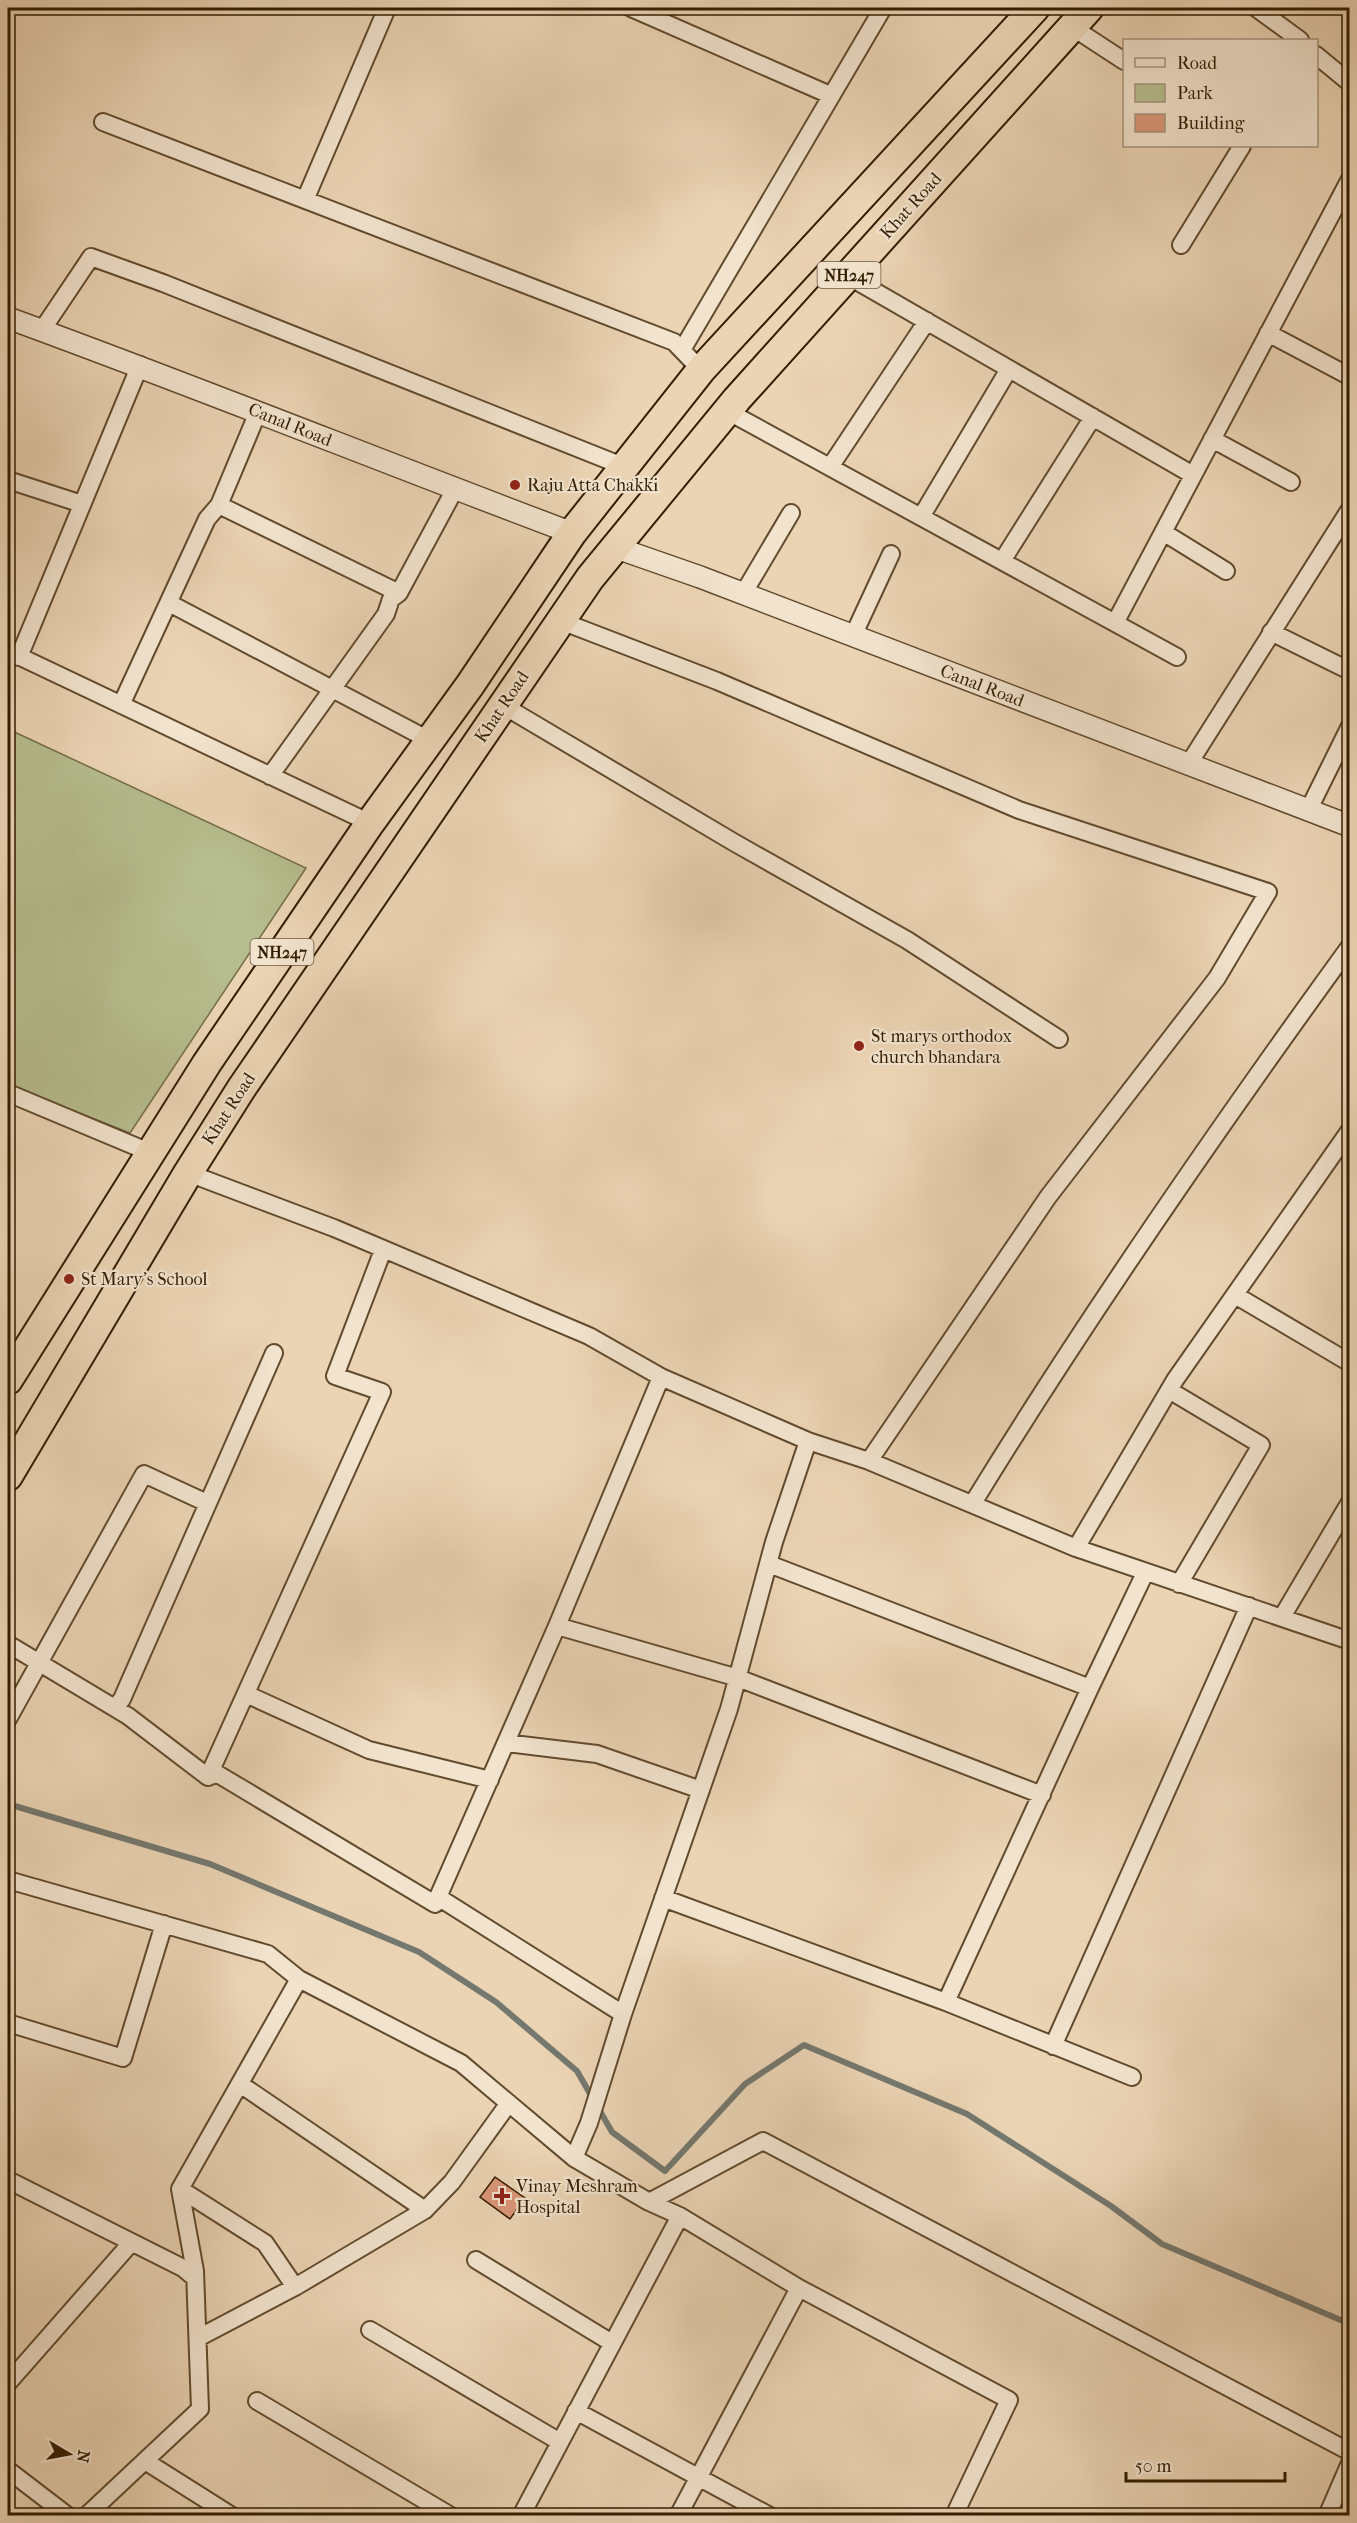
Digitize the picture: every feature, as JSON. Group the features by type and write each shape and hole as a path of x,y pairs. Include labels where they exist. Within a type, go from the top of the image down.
{"highway":[{"name":"NH247","path":"8,1380 149,1152 370,823 572,533 625,466 691,360 1035,8"},
{"name":"Khat Road","path":"8,1476 188,1173 241,1089 614,547 727,411 1081,17"},
{"path":"572,533 614,547"},
{"path":"149,1152 188,1173"}],"street":[{"path":"305,200 387,8"},
{"path":"631,8 831,95"},
{"path":"103,122 674,342 691,360 831,95 883,8"},
{"path":"1256,8 1299,39"},
{"path":"1081,17 1123,59"},
{"path":"1318,56 1350,83"},
{"path":"1181,244 1241,147"},
{"path":"1116,623 1350,178"},
{"path":"42,330 91,257 163,283 625,466"},
{"path":"848,276 1193,475"},
{"name":"Canal Road","path":"8,318 140,365 572,533"},
{"path":"830,468 927,321"},
{"path":"1268,333 1345,374"},
{"path":"140,365 82,504 13,654 370,823"},
{"path":"921,517 1009,369"},
{"path":"727,411 1177,657"},
{"path":"121,705 207,519 219,505 258,412"},
{"path":"1002,561 1093,417"},
{"path":"1212,439 1291,482"},
{"path":"8,480 82,504"},
{"path":"270,776 386,614 391,599 399,593 455,489"},
{"path":"219,505 399,593"},
{"path":"743,594 791,513"},
{"path":"1188,765 1348,514"},
{"path":"1163,532 1227,571"},
{"name":"Canal Road","path":"614,547 1350,826"},
{"path":"852,636 891,554"},
{"path":"169,603 429,741"},
{"path":"561,621 717,681 1019,810 1268,892 1217,978 1048,1197 869,1461"},
{"path":"1271,632 1350,671"},
{"path":"504,706 726,837 907,940 1059,1039"},
{"path":"1308,811 1350,726"},
{"path":"973,1503 1045,1386 1159,1217 1350,946"},
{"path":"8,1093 149,1152"},
{"path":"1076,1548 1169,1390 1350,1130"},
{"path":"188,1173 383,1250 589,1336 661,1377 808,1441 869,1461 1076,1548 1350,1641"},
{"path":"208,1777 382,1392 334,1376 383,1250"},
{"path":"1235,1295 1350,1363"},
{"path":"115,1708 122,1699 274,1353"},
{"path":"208,1777 216,1773 435,1904 557,1626 661,1377"},
{"path":"1169,1390 1261,1445 1179,1584"},
{"path":"574,2158 589,2123 623,2014 738,1678 769,1564 808,1441"},
{"path":"8,1719 144,1474 207,1503"},
{"path":"1282,1617 1350,1502"},
{"path":"769,1564 1090,1688"},
{"path":"946,2002 1145,1573"},
{"path":"1053,2046 1249,1606"},
{"path":"557,1626 738,1678 1042,1796"},
{"path":"8,1644 115,1708 208,1777"},
{"path":"246,1694 369,1750 490,1780"},
{"path":"506,1743 597,1754 701,1790"},
{"path":"8,1880 268,1954 300,1979 461,2063 574,2158 649,2202 680,2216 799,2288 1009,2400 954,2516"},
{"path":"438,1897 623,2014"},
{"path":"663,1898 946,2002 1132,2078"},
{"path":"8,2023 123,2058 164,1924"},
{"path":"86,2516 200,2409 195,2278 180,2189 300,1979"},
{"path":"240,2084 425,2210"},
{"path":"198,2338 295,2287 425,2210 452,2182 509,2103"},
{"path":"649,2202 763,2141 1350,2452"},
{"path":"8,2182 183,2268 195,2278"},
{"path":"180,2189 265,2243 295,2287"},
{"path":"520,2516 680,2216"},
{"path":"8,2383 131,2242"},
{"path":"476,2260 612,2343"},
{"path":"678,2516 799,2288"},
{"path":"370,2330 560,2442"},
{"path":"256,2401 451,2516"},
{"path":"576,2411 770,2516"},
{"path":"145,2461 232,2516"},
{"path":"1327,2516 1350,2463"},
{"path":"8,2470 68,2516"}],"green space":[{"path":"8,729 306,868 130,1133 8,1085"}],"building":[{"path":"495,2177 525,2198 510,2219 480,2197"}],"waterway":[{"path":"8,1804 210,1864 419,1952 496,2002 577,2071 612,2132 665,2171 745,2084 804,2045 967,2114 1111,2206 1162,2244 1350,2324"}],"place":[{"name":"Raju Atta Chakki","path":"515,485"},
{"name":"St marys orthodox church bhandara","path":"859,1046"},
{"name":"St Mary's School","path":"69,1279"},
{"name":"Vinay Meshram Hospital","path":"502,2196"}]}
